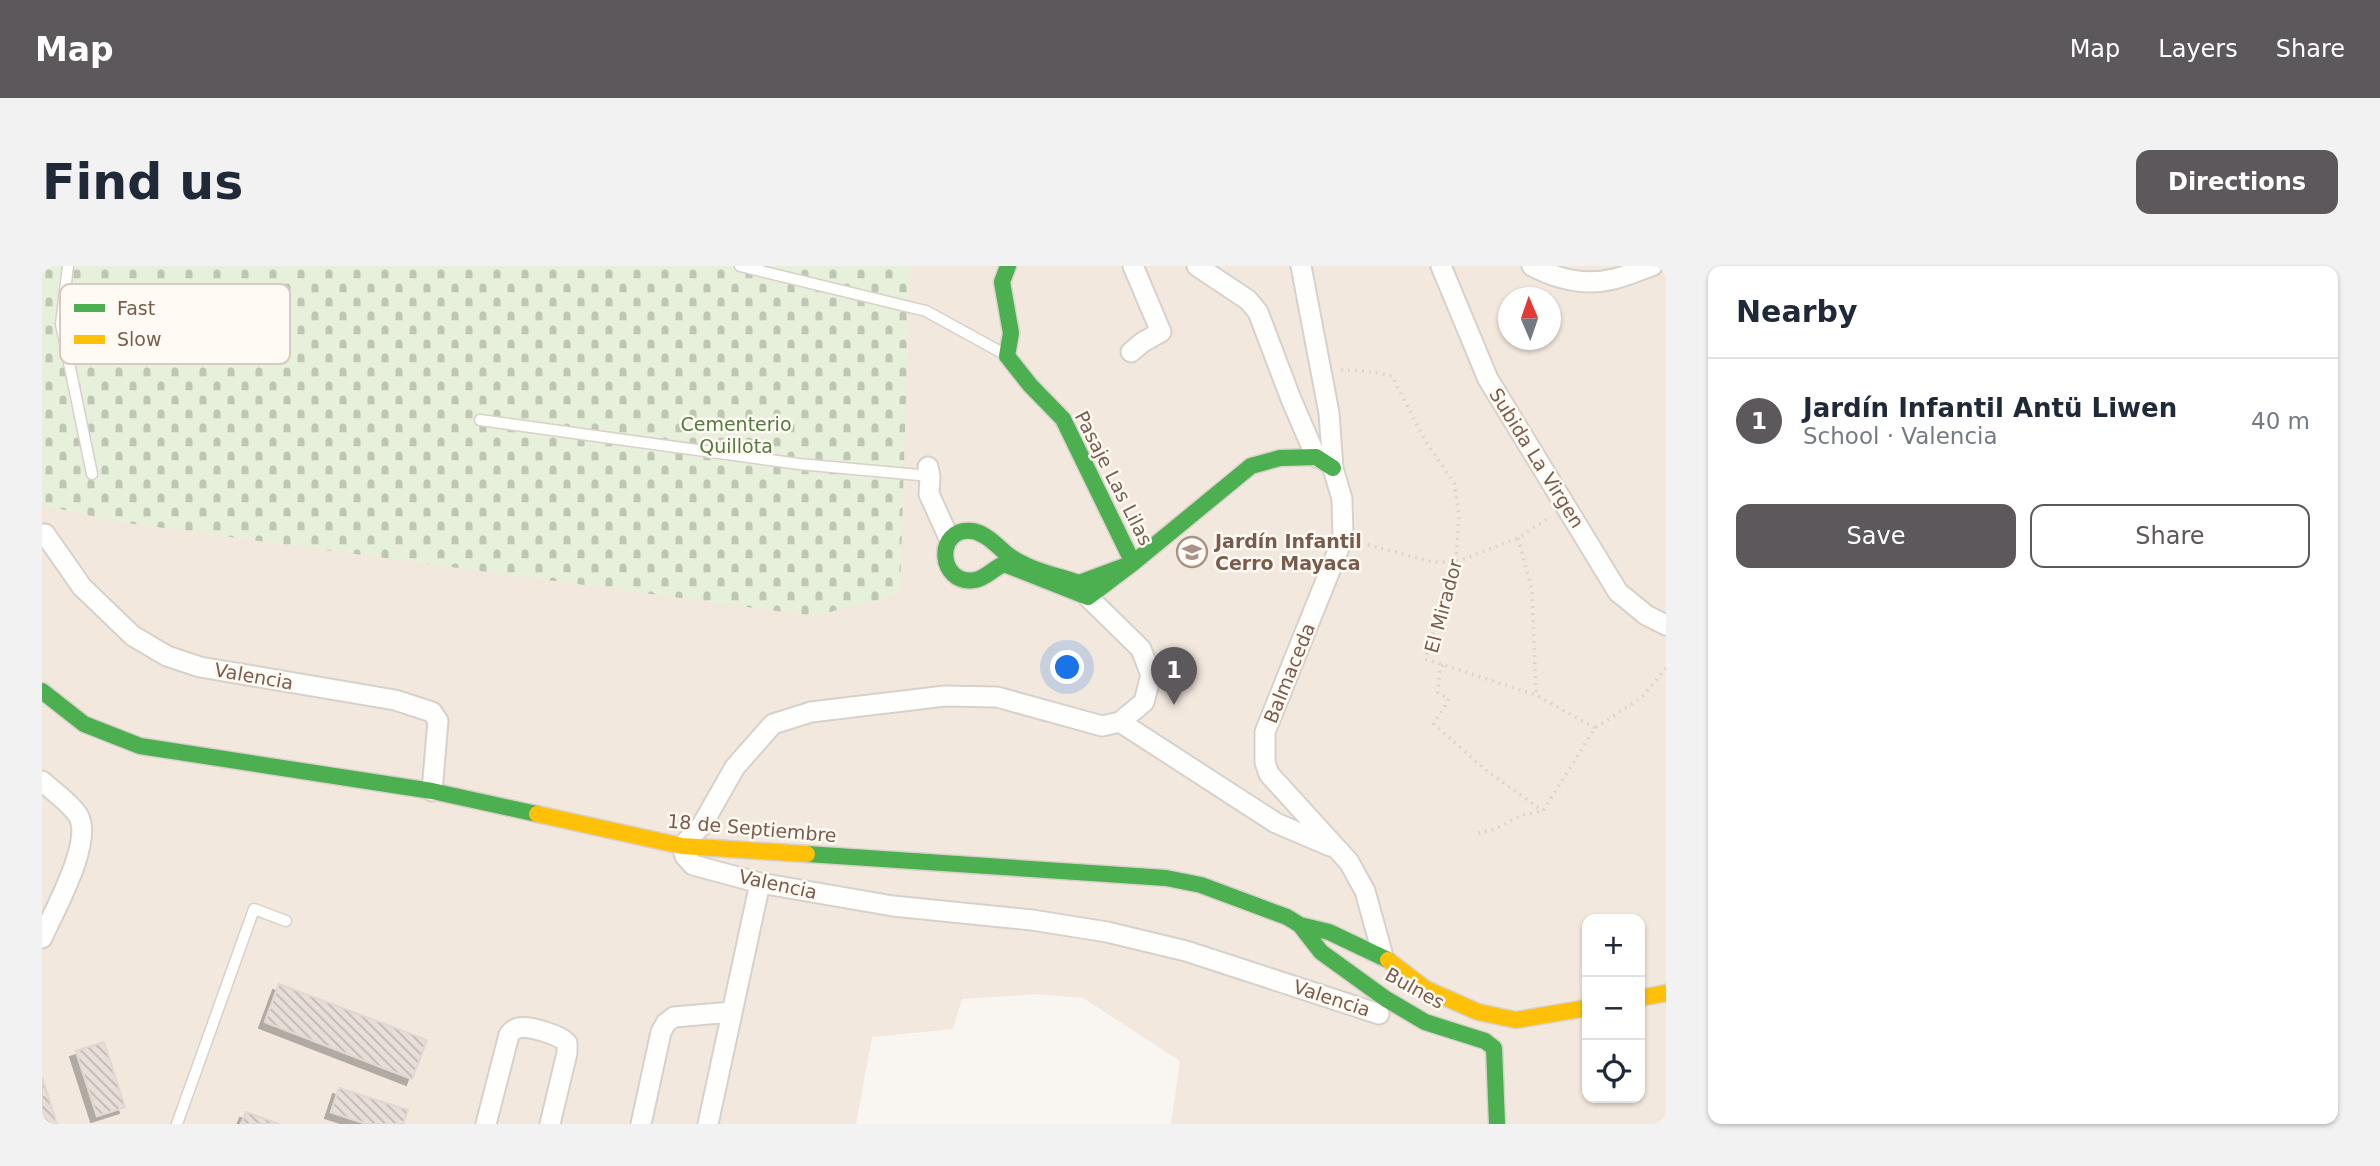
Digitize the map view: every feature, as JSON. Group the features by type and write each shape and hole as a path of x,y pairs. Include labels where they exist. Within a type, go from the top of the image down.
{"street":[{"path":"1131,352 1161,332 1133,266"},
{"path":"1197,266 1248,300 1258,312 1316,457 1333,468"},
{"name":"Balmaceda","path":"1301,266 1329,413 1333,468 1342,499 1343,538 1265,732 1265,750 1269,774 1340,851 1365,891 1383,956"},
{"name":"Subida La Virgen","path":"1441,266 1488,379 1618,592 1646,615 1666,625"},
{"path":"1532,266 1564,280 1597,281 1614,279 1652,266"},
{"path":"1002,268 1002,292 1012,333 1007,356"},
{"name":"Pasaje Las Lilas","path":"1007,356 1063,419 1133,563"},
{"path":"1088,597 1251,466 1280,458 1316,457"},
{"path":"929,471 929,494 949,538"},
{"path":"682,846 702,825 735,766 773,724 811,712 945,696 997,697 1101,726 1120,722 1144,702 1151,675 1141,649 1088,597 1004,564 994,568 985,577 960,579 945,564 943,554 949,538 959,532 971,530 983,535 1015,559 1079,583 1133,563"},
{"name":"Valencia","path":"45,534 82,587 133,636 167,656 200,667 395,700 432,712 439,721 432,791"},
{"name":"18 de Septiembre","path":"42,691 84,724 140,747 432,791 682,846 1166,878 1201,886 1300,925 1329,932 1383,956"},
{"path":"1120,722 1276,823 1340,851"},
{"path":"42,781 77,814 82,823 81,850 42,938"},
{"name":"Valencia","path":"682,846 685,856 693,865 760,883 892,906 1032,920 1107,932 1186,951 1379,1014"},
{"path":"708,1124 760,883"},
{"name":"Bulnes","path":"1300,925 1321,952 1398,1006 1425,1022 1485,1041 1494,1048 1497,1124"},
{"path":"1383,956 1426,989 1478,1012 1516,1020 1582,1009"},
{"path":"1645,997 1666,993"},
{"path":"641,1124 661,1032 666,1023 674,1017 732,1012"},
{"path":"486,1124 509,1035 521,1027 560,1037 567,1043 550,1124"}],"lane":[{"path":"66,284 68,266"},
{"path":"740,266 926,311 1007,356"},
{"path":"69,364 92,474"},
{"path":"480,420 799,464 929,471"},
{"path":"177,1124 254,909 286,920"}],"path":[{"name":"El Mirador","path":"1321,370 1365,371 1392,376 1426,442 1454,483 1460,516 1456,562 1425,659 1536,695 1595,727"},
{"path":"1343,538 1433,562 1456,562 1518,538 1567,507"},
{"path":"1518,538 1532,590 1536,695"},
{"path":"1443,664 1440,668 1438,693 1449,699 1434,724 1487,771 1544,811"},
{"path":"1478,833 1497,828 1522,815 1544,811 1595,727 1642,697 1666,668"}],"shaded area":[{"path":"42,266 1666,266 1666,1124 1171,1124 1180,1061 1083,998 1035,994 962,999 953,1029 872,1037 856,1124 42,1124"}],"green space":[{"name":"Cementerio Quillota","path":"42,266 910,266 900,593 868,603 813,616 119,522 42,505"}],"building":[{"path":"279,984 427,1040 412,1079 265,1022"},
{"path":"104,1042 125,1107 97,1116 76,1051"},
{"path":"42,1077 57,1124 42,1124"},
{"path":"339,1088 408,1110 403,1124 367,1124 331,1112"},
{"path":"246,1112 279,1124 241,1124"}],"traffic: fast":[{"path":"1008,266 1002,282 1011,333 1007,356 1063,419 1133,563 1088,597 1004,564 975,580 963,579 954,574 945,556 946,546 951,538 960,532 972,531 987,537 1024,565 1079,583 1133,563 1251,466 1280,458 1316,457 1333,468"},
{"path":"42,691 84,724 140,746 432,791 537,814"},
{"path":"807,854 1166,878 1201,885 1287,917 1300,925 1329,932 1388,960"},
{"path":"1300,925 1321,952 1386,999 1425,1022 1485,1041 1494,1048 1497,1124"}],"traffic: slow":[{"path":"537,814 682,846 807,854"},
{"path":"1388,960 1426,989 1478,1012 1516,1020 1582,1009"},
{"path":"1645,997 1666,993"}],"place":[{"name":"Jardín Infantil Cerro Mayaca","path":"1192,552"},
{"name":"Jardín Infantil Antü Liwen","path":"1174,705"}]}
